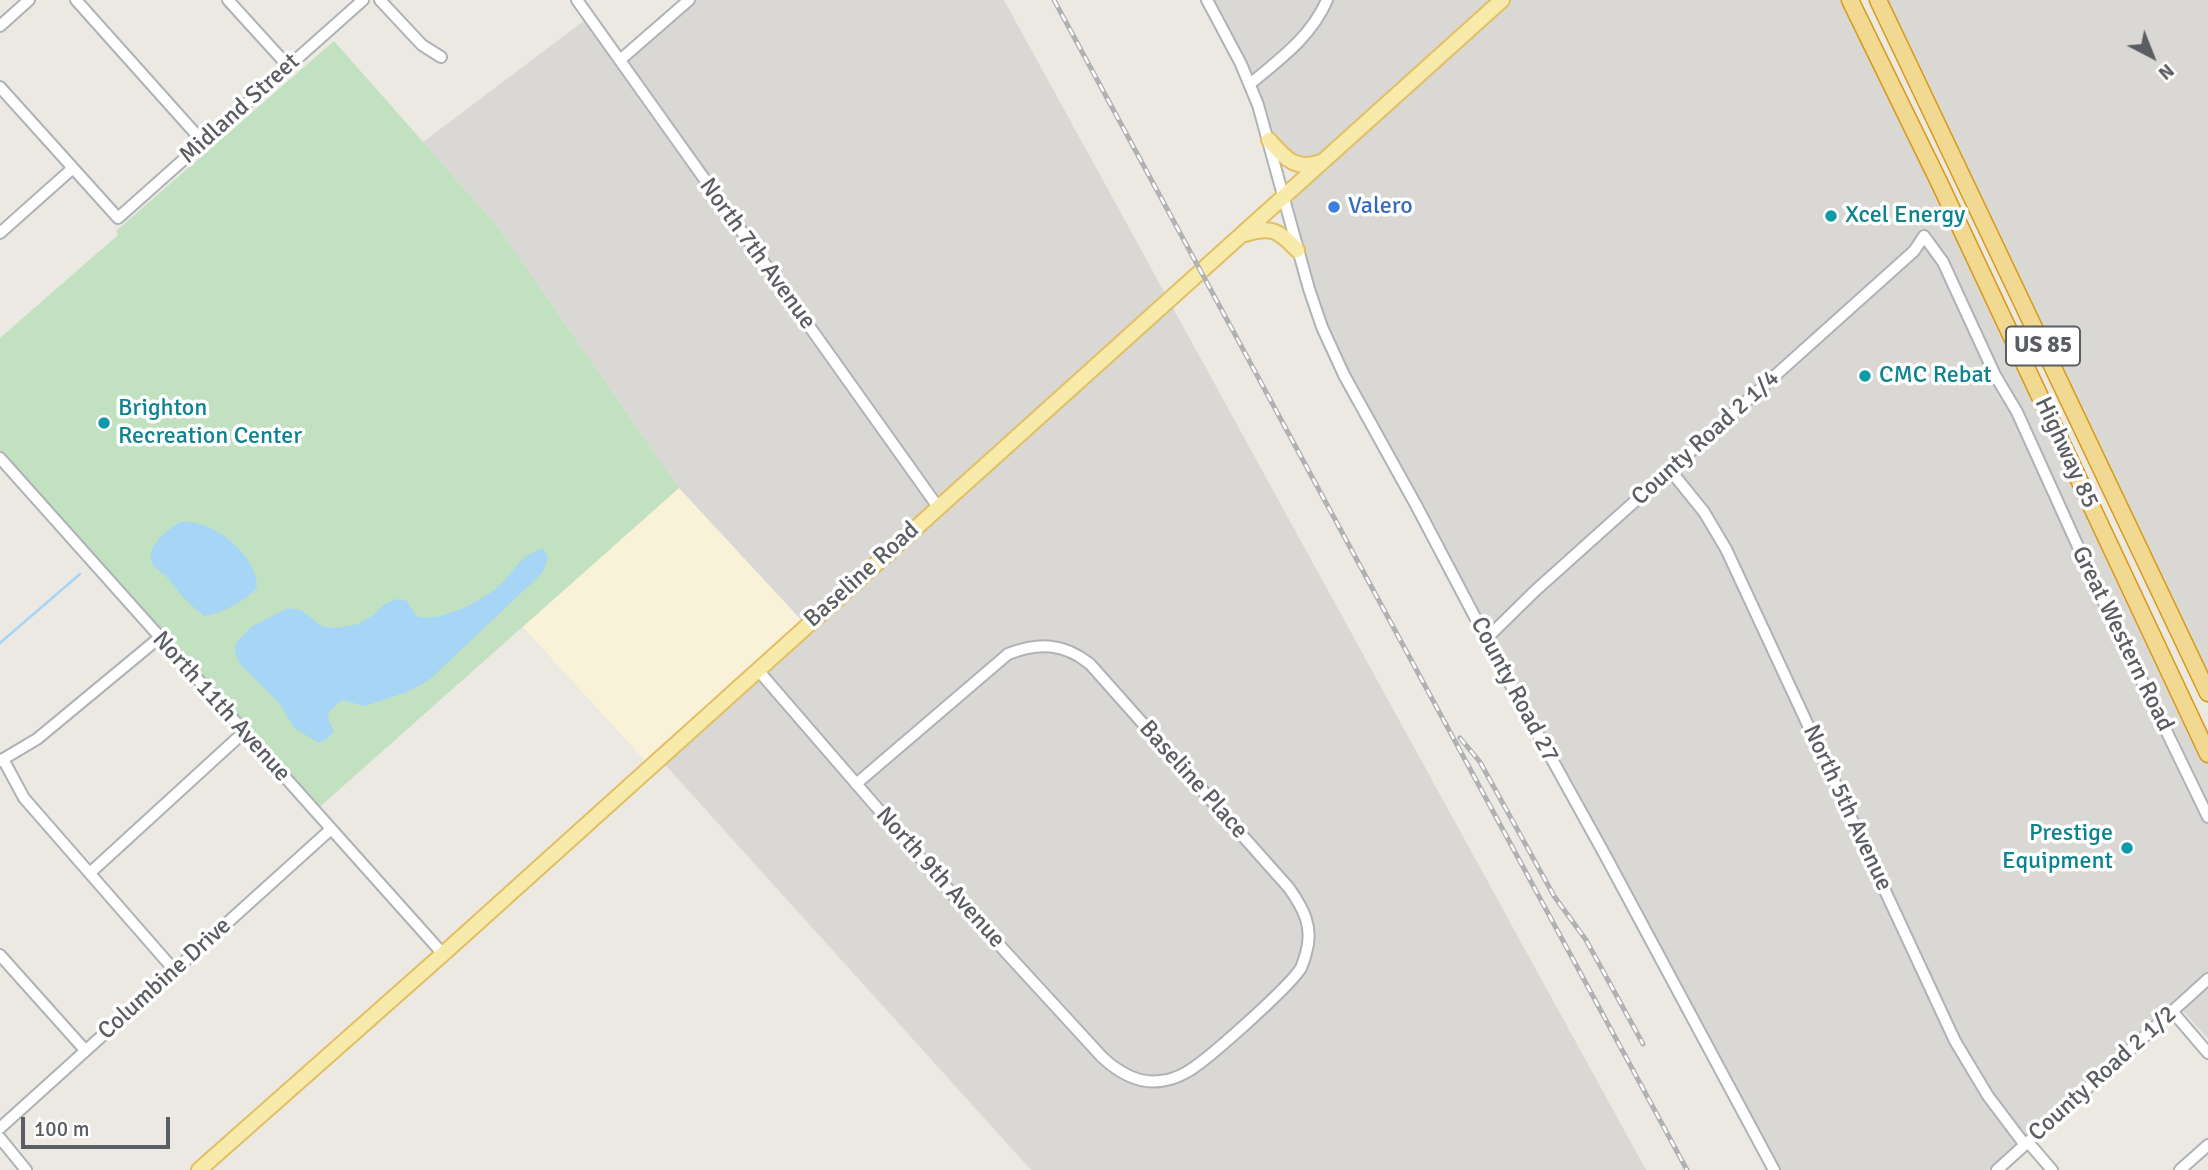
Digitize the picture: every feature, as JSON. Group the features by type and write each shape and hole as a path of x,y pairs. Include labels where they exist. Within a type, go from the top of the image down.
{"highway":[{"name":"Highway 85","path":"1850,0 1945,195 2208,754"},
{"name":"Highway 85","path":"1878,0 2208,694"}],"main road":[{"name":"Baseline Road","path":"199,1170 443,954 1502,0"},
{"path":"1269,140 1287,160 1307,167 1323,161"},
{"path":"1240,236 1269,230 1281,233 1297,250"}],"street":[{"path":"0,26 29,0"},
{"path":"76,0 203,142"},
{"path":"228,0 288,66"},
{"name":"Midland Street","path":"73,168 118,218 363,0"},
{"path":"380,0 422,45 441,57"},
{"name":"North 7th Avenue","path":"577,0 938,507"},
{"path":"620,60 689,0"},
{"name":"County Road 27","path":"1207,0 1250,84 1269,140 1297,250 1322,327 1344,375 1774,1170"},
{"path":"1250,84 1303,38 1317,21 1327,0"},
{"path":"0,87 73,168 0,233"},
{"name":"County Road 2 1/4","path":"1487,638 1914,251 1924,236"},
{"name":"Great Western Road","path":"1924,236 1943,262 1995,375 2017,412 2095,584 2208,817"},
{"name":"North 11th Avenue","path":"0,458 443,954"},
{"name":"North 5th Avenue","path":"1670,470 1704,512 1726,549 1955,1041 1988,1096 2052,1170"},
{"path":"159,638 37,739 2,760 24,798 54,835 91,872 175,971"},
{"name":"Baseline Place","path":"856,784 1008,654 1023,648 1049,645 1066,649 1090,664 1289,888 1304,911 1308,925 1309,941 1300,969 1286,986 1212,1052 1186,1073 1173,1079 1158,1082 1131,1078"},
{"name":"North 9th Avenue","path":"757,669 936,876 1094,1048 1114,1068 1131,1078"},
{"path":"91,872 244,732"},
{"name":"Columbine Drive","path":"0,1128 330,830"},
{"path":"0,954 85,1050"},
{"name":"County Road 2 1/2","path":"1997,1170 2208,979"},
{"path":"2172,1011 2208,1053"},
{"path":"0,1138 26,1170"},
{"path":"2180,1170 2208,1145"}],"shaded area":[{"path":"690,0 1004,0 1646,1170 1031,1170 659,758 806,625 679,488 498,227 423,142 589,17 621,62"},
{"path":"1207,0 1850,0 2208,754 2208,1039 2179,1006 1997,1170 1774,1170 1344,375 1282,198 1307,167 1269,140 1258,105"},
{"path":"1878,0 2208,0 2208,693"},
{"path":"679,488 806,625 650,766 523,627"}],"green space":[{"path":"334,41 498,227 679,488 314,812 0,458 0,338 118,235 116,231"}],"water":[{"path":"181,522 209,527 229,540 252,567 257,588 239,602 219,612 204,616 199,612 153,565 151,558 159,539"},
{"path":"543,548 548,557 544,570 429,680 407,692 365,706 342,700 328,713 334,731 319,743 294,728 280,704 240,664 235,652 236,643 251,627 288,608 301,610 323,627 337,628 358,624 385,604 397,599 407,601 416,616 445,615 493,591 521,561"}],"waterway":[{"path":"0,643 80,574"}],"railway":[{"path":"1054,0 1687,1170"},
{"path":"1460,738 1480,762 1554,896 1586,940 1643,1044"}],"place":[{"name":"Valero","path":"1334,207"},
{"name":"Xcel Energy","path":"1831,216"},
{"name":"CMC Rebat","path":"1865,376"},
{"name":"Brighton Recreation Center","path":"104,423"},
{"name":"Prestige Equipment","path":"2127,848"}]}
